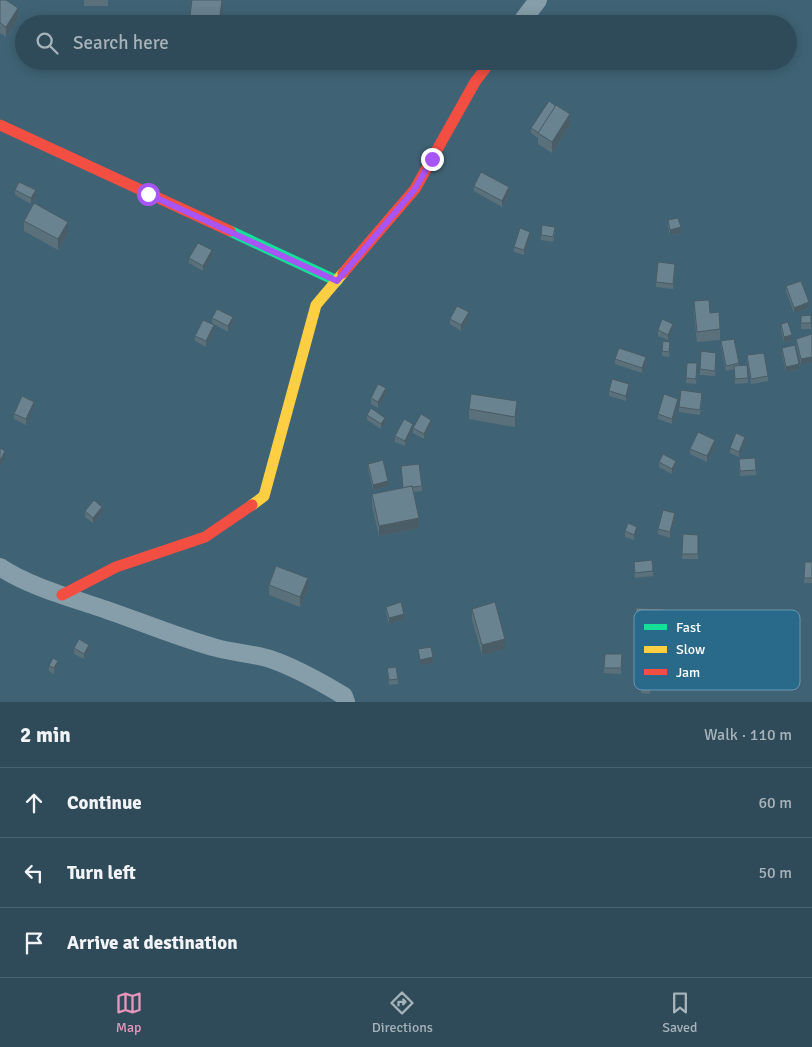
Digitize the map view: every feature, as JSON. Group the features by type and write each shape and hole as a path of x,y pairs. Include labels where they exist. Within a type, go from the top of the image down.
{"street":[{"path":"527,15 538,0"},
{"path":"62,595 116,567 205,537 264,496 316,305 415,189 475,82 484,70"},
{"path":"0,124 337,281"},
{"path":"0,566 10,574 62,595 215,648 271,660 307,674 344,696 346,702"}],"building":[{"path":"0,0 6,0 18,8 6,27 0,23"},
{"path":"192,0 222,0 220,15 190,15"},
{"path":"549,101 556,106 539,133 531,128"},
{"path":"556,105 570,114 552,142 538,133"},
{"path":"481,172 509,187 502,201 474,186"},
{"path":"19,182 36,190 31,198 15,190"},
{"path":"34,203 68,222 58,239 24,221"},
{"path":"678,218 681,227 670,230 668,220"},
{"path":"542,225 555,227 553,237 541,235"},
{"path":"520,228 530,232 524,250 514,247"},
{"path":"198,243 212,250 203,266 189,258"},
{"path":"658,262 675,264 673,284 656,282"},
{"path":"801,281 809,302 794,308 786,286"},
{"path":"709,300 710,313 719,312 720,329 697,332 694,301"},
{"path":"457,306 469,312 461,325 450,319"},
{"path":"217,309 233,317 228,326 212,318"},
{"path":"811,315 811,323 801,323 801,316"},
{"path":"662,319 673,324 668,335 658,330"},
{"path":"203,320 214,325 206,341 195,336"},
{"path":"788,322 792,335 784,337 781,324"},
{"path":"812,334 812,357 801,359 796,339"},
{"path":"734,339 739,363 726,366 721,341"},
{"path":"663,341 670,342 669,352 662,351"},
{"path":"795,345 799,364 786,367 782,348"},
{"path":"619,348 646,357 642,368 615,359"},
{"path":"701,351 716,353 715,371 700,369"},
{"path":"764,353 768,376 751,379 747,355"},
{"path":"687,363 697,363 696,379 686,378"},
{"path":"747,365 748,378 735,379 734,366"},
{"path":"612,379 629,384 626,396 609,391"},
{"path":"378,384 386,388 378,402 371,398"},
{"path":"681,390 702,393 700,410 679,407"},
{"path":"471,394 517,401 515,417 469,409"},
{"path":"664,394 678,399 672,419 658,414"},
{"path":"22,396 34,402 26,419 14,414"},
{"path":"371,408 385,418 381,424 367,415"},
{"path":"421,414 431,420 424,434 413,428"},
{"path":"404,419 413,424 405,441 395,436"},
{"path":"698,432 715,440 707,456 690,449"},
{"path":"736,433 745,437 739,452 730,448"},
{"path":"0,448 5,451 0,461"},
{"path":"663,454 676,461 672,469 659,462"},
{"path":"755,458 756,470 740,471 739,459"},
{"path":"383,460 388,481 373,485 368,464"},
{"path":"419,464 422,486 403,488 401,466"},
{"path":"412,486 419,518 379,526 372,494"},
{"path":"94,500 102,507 93,518 85,511"},
{"path":"663,510 675,513 670,532 658,529"},
{"path":"628,523 637,527 634,535 625,531"},
{"path":"683,534 698,535 698,554 682,554"},
{"path":"652,560 653,571 635,573 634,562"},
{"path":"805,562 812,562 812,578 804,578"},
{"path":"276,566 308,578 300,597 269,585"},
{"path":"401,602 404,614 389,618 386,607"},
{"path":"495,602 505,639 482,645 472,609"},
{"path":"636,608 665,609 665,610 636,610"},
{"path":"79,639 89,645 84,654 74,648"},
{"path":"431,647 433,657 420,660 418,649"},
{"path":"605,654 622,654 621,668 604,668"},
{"path":"53,658 58,661 54,668 49,666"},
{"path":"396,667 398,679 389,680 387,668"}],"traffic: fast":[{"path":"230,231 337,281"}],"traffic: slow":[{"path":"252,505 264,496 316,305 343,273"}],"traffic: jam":[{"path":"343,273 415,189 475,82 484,70"},
{"path":"0,125 230,231"},
{"path":"62,595 116,567 205,537 252,505"}],"route":[{"path":"148,194 337,281 415,189 432,159"}]}
